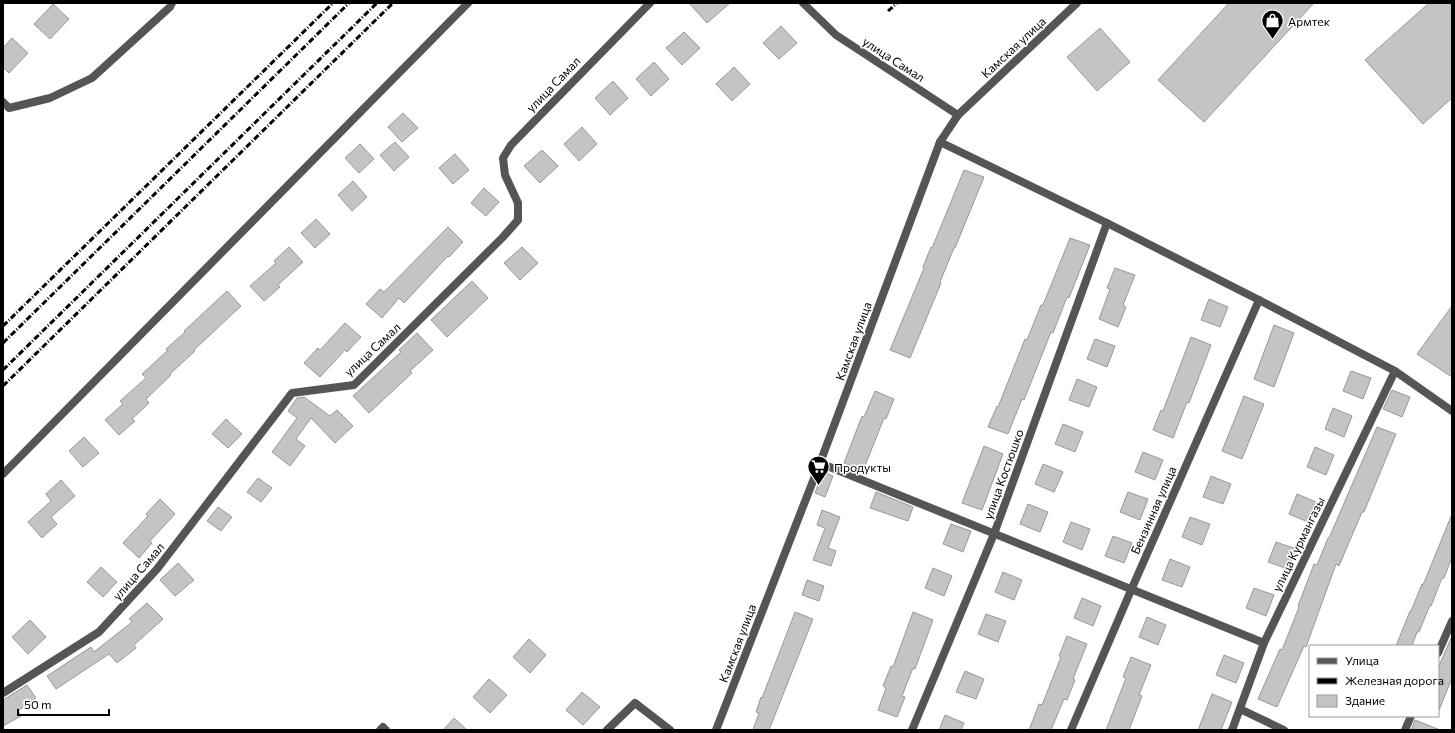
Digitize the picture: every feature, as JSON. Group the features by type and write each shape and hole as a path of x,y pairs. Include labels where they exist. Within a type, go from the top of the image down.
{"street":[{"path":"3,102 9,108 50,98 92,78 170,7 172,3"},
{"path":"3,474 468,3"},
{"name":"улица Самал","path":"3,693 99,632 157,569 292,393 354,385 503,237 518,220 518,203 505,175 503,158 511,145 650,3"},
{"name":"улица Самал","path":"803,3 836,35 958,115"},
{"name":"Камская улица","path":"716,730 820,463 940,142 958,115 1078,3"},
{"path":"940,142 1107,223 1259,300 1394,371 1452,410"},
{"name":"улица Костюшко","path":"912,730 994,534 1107,223"},
{"name":"Бензинная улица","path":"1071,730 1259,300"},
{"name":"улица Курмангазы","path":"1232,730 1264,643 1394,371"},
{"path":"820,463 1132,588 1264,643"},
{"path":"1439,651 1452,620"},
{"path":"608,730 635,703 670,730"},
{"path":"1240,709 1284,730"},
{"path":"1405,730 1411,717"},
{"path":"380,730 383,727 386,730"}],"building":[{"path":"689,3 730,3 707,23"},
{"path":"1229,3 1314,3 1204,122 1158,80"},
{"path":"1429,3 1452,3 1452,98 1423,124 1365,60"},
{"path":"53,4 69,19 50,39 34,24"},
{"path":"781,26 797,43 779,59 763,43"},
{"path":"1100,28 1130,62 1097,91 1067,57"},
{"path":"684,32 700,48 682,65 666,48"},
{"path":"12,38 28,53 9,73 3,67 3,48"},
{"path":"654,62 669,79 651,96 636,79"},
{"path":"734,67 750,84 732,101 716,84"},
{"path":"613,81 628,98 610,115 595,98"},
{"path":"403,113 418,128 402,142 388,127"},
{"path":"582,127 597,144 579,161 564,144"},
{"path":"395,142 409,157 394,171 380,155"},
{"path":"360,144 374,159 359,173 345,158"},
{"path":"542,150 558,166 540,183 524,166"},
{"path":"455,154 469,170 453,184 439,168"},
{"path":"964,170 984,177 910,358 890,350 924,268 923,267 931,247 932,248"},
{"path":"353,181 367,197 352,211 338,195"},
{"path":"484,188 499,202 486,216 471,203"},
{"path":"316,219 330,234 315,248 301,233"},
{"path":"448,227 463,242 404,303 399,298 382,318 366,304 380,289 384,292"},
{"path":"1070,238 1090,245 1069,298 1067,297 1053,333 1051,332 1024,400 1022,399 1008,434 988,427 997,406 998,407 1025,339 1027,340 1041,305 1043,305"},
{"path":"289,247 303,262 278,285 280,287 264,301 250,286 276,263 274,261"},
{"path":"522,247 538,263 520,280 504,263"},
{"path":"1115,268 1135,275 1123,305 1126,307 1118,327 1099,319 1110,289 1107,288"},
{"path":"472,281 488,298 447,337 431,320"},
{"path":"227,291 241,306 194,350 195,351 146,399 149,403 132,419 135,421 119,435 105,420 123,404 120,401 146,378 142,374 167,351 166,349 185,332 184,331"},
{"path":"1209,299 1228,307 1220,327 1201,320"},
{"path":"1452,306 1452,377 1417,354"},
{"path":"345,323 361,337 347,352 345,350 320,377 304,363 318,348 320,350"},
{"path":"1274,325 1294,333 1274,387 1254,379"},
{"path":"417,333 433,350 410,371 412,373 369,413 353,396 401,352 399,350"},
{"path":"1191,337 1211,345 1189,403 1187,402 1173,438 1153,430 1161,410 1163,411"},
{"path":"1095,339 1115,346 1107,367 1087,359"},
{"path":"1351,371 1371,378 1363,399 1343,391"},
{"path":"1077,379 1097,387 1089,407 1069,400"},
{"path":"1392,390 1410,397 1402,417 1383,409"},
{"path":"875,391 894,399 886,419 884,418 863,471 844,463 862,416 864,417"},
{"path":"1244,396 1264,404 1242,459 1222,451"},
{"path":"304,397 330,416 337,410 353,426 335,443 311,418 296,439 305,446 290,466 272,452 297,418 288,411 297,398"},
{"path":"1333,408 1352,416 1344,437 1325,429"},
{"path":"226,419 242,434 228,448 212,434"},
{"path":"1063,424 1083,432 1075,452 1055,444"},
{"path":"1377,427 1396,434 1364,512 1362,512 1339,566 1336,564 1306,647 1304,646 1277,707 1258,699 1280,649 1282,650 1314,564 1317,565"},
{"path":"84,437 99,453 83,467 69,451"},
{"path":"984,446 1003,454 982,510 962,503"},
{"path":"1315,447 1334,455 1326,475 1307,467"},
{"path":"1143,452 1163,460 1155,480 1135,472"},
{"path":"1043,464 1063,472 1054,492 1035,484"},
{"path":"823,472 833,476 825,497 815,493"},
{"path":"1211,476 1231,484 1223,504 1203,497"},
{"path":"258,478 272,488 261,502 247,492"},
{"path":"61,480 75,496 51,517 57,524 42,538 28,522 51,501 46,494"},
{"path":"876,492 913,507 908,521 870,508"},
{"path":"1128,492 1148,499 1140,520 1120,512"},
{"path":"1297,494 1316,502 1308,522 1289,514"},
{"path":"160,499 175,514 150,541 152,543 139,558 123,543 148,516 146,514"},
{"path":"1028,504 1048,512 1040,532 1020,524"},
{"path":"218,507 232,517 221,531 207,521"},
{"path":"822,510 840,517 828,548 836,551 831,566 813,560 825,528 817,525"},
{"path":"1452,514 1452,557 1444,578 1442,578 1431,606 1430,605 1419,632 1417,632 1412,645 1396,645 1422,584 1423,585"},
{"path":"1190,517 1210,524 1202,545 1182,537"},
{"path":"1071,522 1090,529 1082,550 1063,542"},
{"path":"951,524 971,531 963,552 943,544"},
{"path":"1113,536 1132,543 1124,563 1105,556"},
{"path":"1276,542 1296,549 1288,569 1268,562"},
{"path":"1170,559 1190,567 1182,587 1162,580"},
{"path":"178,563 194,580 175,596 160,580"},
{"path":"101,567 117,582 103,597 87,582"},
{"path":"933,568 952,576 944,596 925,588"},
{"path":"1003,572 1022,580 1014,600 995,592"},
{"path":"807,580 824,586 819,601 802,595"},
{"path":"1254,588 1274,595 1266,616 1246,608"},
{"path":"1082,598 1101,606 1093,626 1074,618"},
{"path":"147,603 163,619 134,645 136,648 117,663 109,654 56,689 47,676 91,647 94,652 132,622 129,619"},
{"path":"795,612 813,619 769,730 753,730 759,713 756,712 761,697 762,698"},
{"path":"913,612 933,620 915,669 913,668 902,696 905,697 897,717 878,710 886,688 883,686 891,666 893,667"},
{"path":"986,614 1006,621 998,642 978,634"},
{"path":"1147,617 1166,625 1158,645 1139,637"},
{"path":"30,620 46,637 28,654 12,637"},
{"path":"1067,636 1087,644 1073,679 1075,680 1067,700 1064,699 1051,730 1029,730 1039,704 1042,705 1061,657 1059,656"},
{"path":"1452,636 1452,678 1439,710 1439,666"},
{"path":"529,639 546,655 530,673 513,657"},
{"path":"1224,655 1244,663 1236,683 1216,675"},
{"path":"1131,657 1151,665 1139,695 1142,696 1129,730 1106,730 1126,678 1123,677"},
{"path":"965,671 984,679 976,699 956,692"},
{"path":"489,679 507,695 490,713 473,697"},
{"path":"27,685 36,698 18,711 21,716 3,726 3,700"},
{"path":"582,692 600,707 583,725 566,710"},
{"path":"1212,694 1232,702 1221,730 1198,730"},
{"path":"945,715 964,723 961,730 939,730"},
{"path":"454,718 467,730 443,730"},
{"path":"1415,720 1440,730 1411,730"}],"railway":[{"path":"3,326 333,3"},
{"path":"3,343 349,3"},
{"path":"3,370 377,3"},
{"path":"3,386 393,3"},
{"path":"888,11 897,3"}],"place":[{"name":"Армтек","path":"1273,40"},
{"name":"Продукты","path":"819,486"}]}
